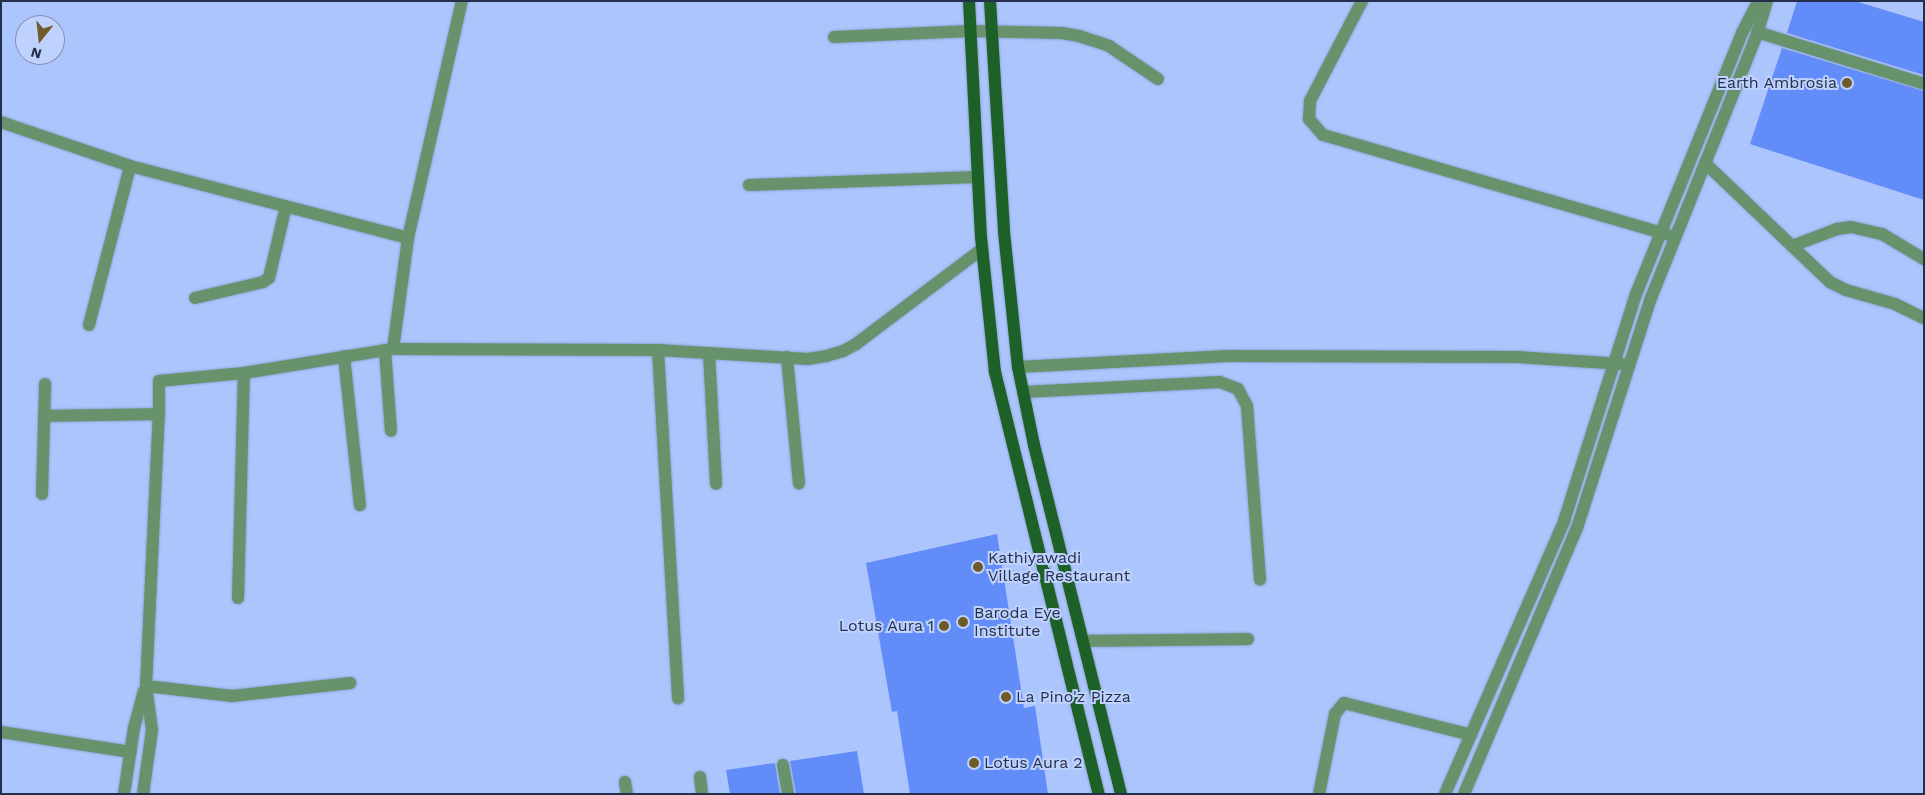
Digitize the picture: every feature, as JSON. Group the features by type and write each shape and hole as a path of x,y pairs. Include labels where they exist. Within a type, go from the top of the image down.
{"main road":[{"path":"969,1 982,249 995,372 1099,794"},
{"path":"990,1 1004,232 1018,367 1034,445 1121,794"}],"street":[{"path":"391,431 389,349 408,238 462,1"},
{"path":"1362,1 1310,101 1309,119 1323,134 1660,231 1676,238"},
{"path":"1445,794 1564,521 1636,294 1742,32 1758,1"},
{"path":"1464,794 1577,528 1651,298 1758,32 1767,1"},
{"path":"834,37 970,31 1062,33 1079,36 1108,46 1158,79"},
{"path":"1758,32 1922,83"},
{"path":"1,122 130,166 408,238"},
{"path":"1706,163 1830,282 1846,290 1895,304 1924,318"},
{"path":"89,325 130,166"},
{"path":"749,185 978,177"},
{"path":"195,298 263,282 269,278 286,206"},
{"path":"1792,246 1837,229 1851,227 1882,234 1924,259"},
{"path":"143,794 152,730 146,686 159,381 244,374 389,349 658,350 808,359 843,351 856,344 982,249"},
{"path":"658,350 678,698"},
{"path":"708,353 716,484"},
{"path":"344,356 360,505"},
{"path":"1018,367 1228,356 1518,358 1629,364"},
{"path":"787,357 800,483"},
{"path":"238,598 244,374"},
{"path":"1023,392 1220,382 1238,389 1247,406 1260,580"},
{"path":"42,494 45,384"},
{"path":"44,416 159,414"},
{"path":"1083,641 1248,639"},
{"path":"146,686 232,696 350,683"},
{"path":"124,794 134,728 146,686"},
{"path":"1319,794 1335,714 1339,706 1344,703 1471,735"},
{"path":"1,732 130,752"},
{"path":"783,765 788,794"},
{"path":"700,777 702,794"}],"building":[{"path":"1797,1 1855,1 1924,22 1924,75 1787,33"},
{"name":"Earth Ambrosia","path":"1782,48 1924,91 1924,200 1750,144"},
{"name":"Lotus Aura 1","path":"997,534 1024,708 1035,706 1048,794 910,794 897,711 892,712 866,563"},
{"path":"857,751 864,794 796,794 790,761"},
{"path":"775,763 780,794 730,794 726,770"}],"place":[{"name":"Earth Ambrosia","path":"1847,83"},
{"name":"Kathiyawadi Village Restaurant","path":"978,567"},
{"name":"Baroda Eye Institute","path":"963,622"},
{"name":"Lotus Aura 1","path":"944,626"},
{"name":"La Pino'z Pizza","path":"1006,697"},
{"name":"Lotus Aura 2","path":"974,763"}]}
